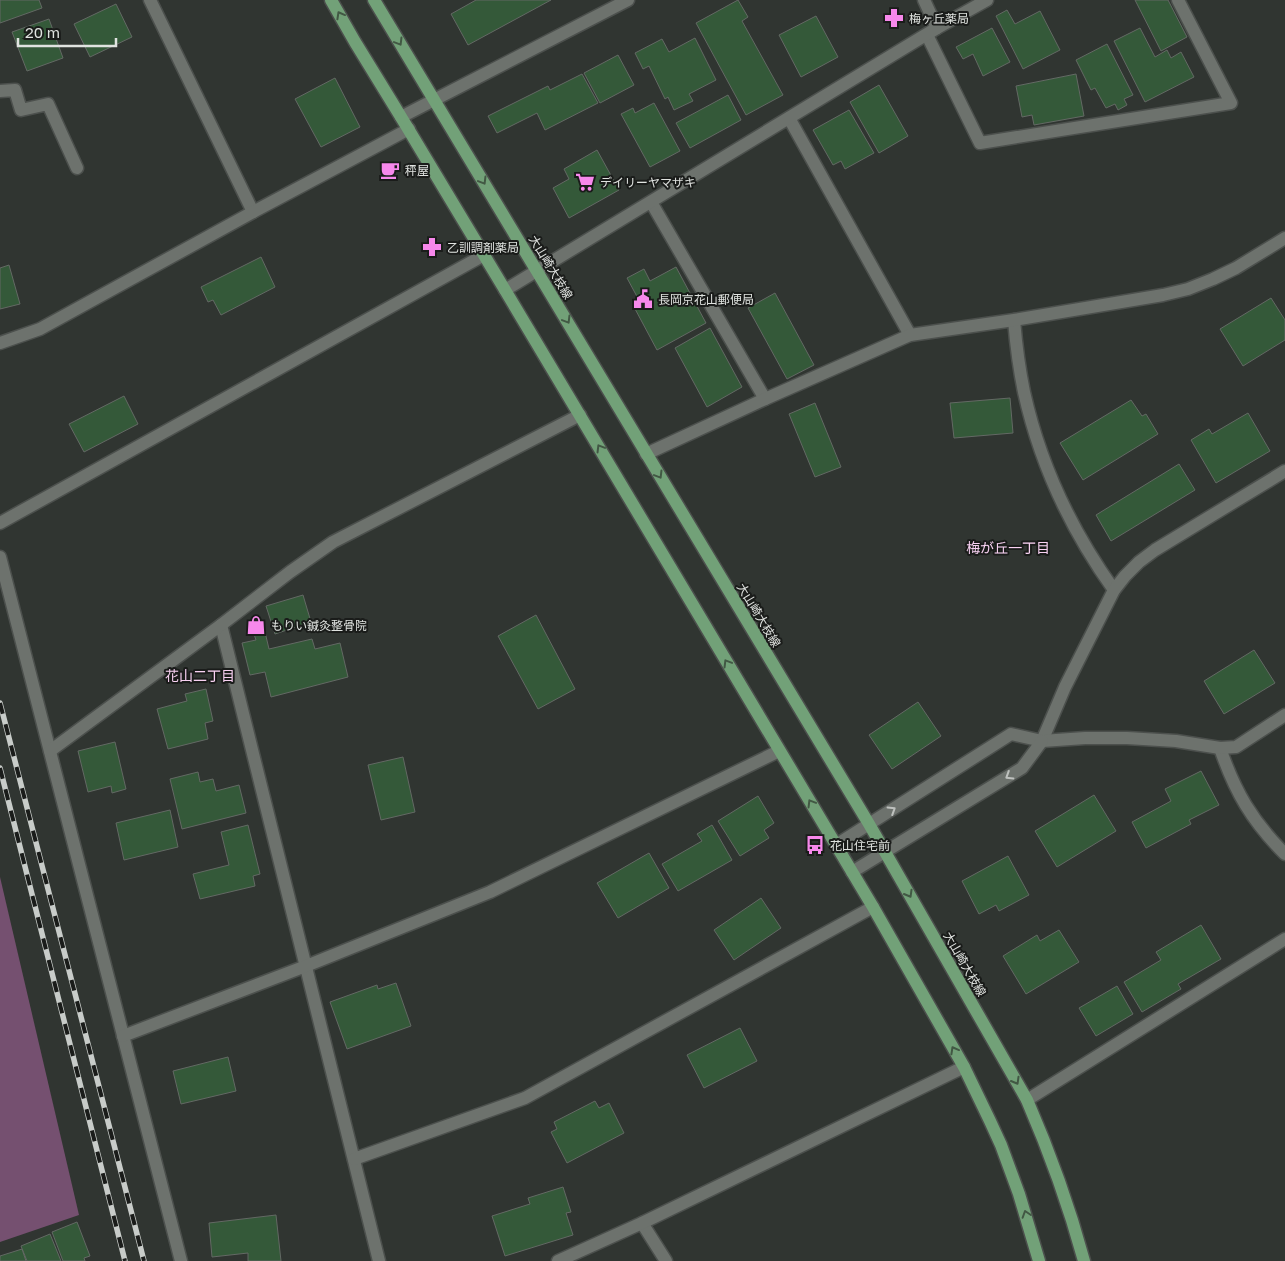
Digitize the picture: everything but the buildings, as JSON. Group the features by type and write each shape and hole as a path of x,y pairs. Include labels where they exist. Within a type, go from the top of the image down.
{"main road":[{"path":"331,0 359,50 484,254 873,907 964,1067 1004,1153 1027,1219 1039,1261"},
{"name":"大山崎大枝線","path":"374,0 538,270 646,454 869,824 1027,1100 1061,1186 1084,1261"}],"street":[{"path":"150,0 253,212"},
{"path":"401,116 628,0"},
{"path":"924,0 932,32 980,143 1231,103 1178,0"},
{"path":"505,290 987,0"},
{"path":"0,90 15,90 21,110 48,104 77,168"},
{"path":"788,118 910,335"},
{"path":"0,343 40,329 409,129"},
{"path":"651,202 765,399"},
{"path":"646,454 910,335 1163,295 1213,280 1285,238"},
{"path":"0,523 484,254"},
{"path":"1014,320 1024,392 1033,428 1045,462 1055,488 1075,528 1114,590"},
{"path":"50,751 283,577 333,542 580,415"},
{"path":"852,872 1022,768 1042,740 1065,687 1114,590 1132,569 1155,550 1285,471"},
{"path":"0,557 181,1261"},
{"path":"221,625 380,1261"},
{"path":"836,845 1011,734 1042,740 1126,738 1176,741 1220,748 1236,747 1285,715"},
{"path":"1220,748 1227,768 1245,805 1270,838 1285,854"},
{"path":"123,1036 306,966 490,892 779,751"},
{"path":"354,1159 525,1098 873,907"},
{"path":"1027,1100 1285,939"},
{"path":"558,1261 642,1223 964,1067"},
{"path":"642,1223 666,1261"}],"shaded area":[{"path":"0,877 79,1215 0,1242"}],"railway":[{"path":"0,703 144,1261"},
{"path":"0,768 125,1261"}],"place":[{"name":"梅ヶ丘薬局","path":"894,18"},
{"name":"秤屋","path":"390,170"},
{"name":"デイリーヤマザキ","path":"585,182"},
{"name":"乙訓調剤薬局","path":"432,247"},
{"name":"長岡京花山郵便局","path":"643,299"},
{"name":"もりい鍼灸整骨院","path":"256,625"},
{"name":"花山住宅前","path":"815,845"}],"district":[{"name":"梅が丘一丁目","path":"1008,547"},
{"name":"花山二丁目","path":"200,675"}]}
